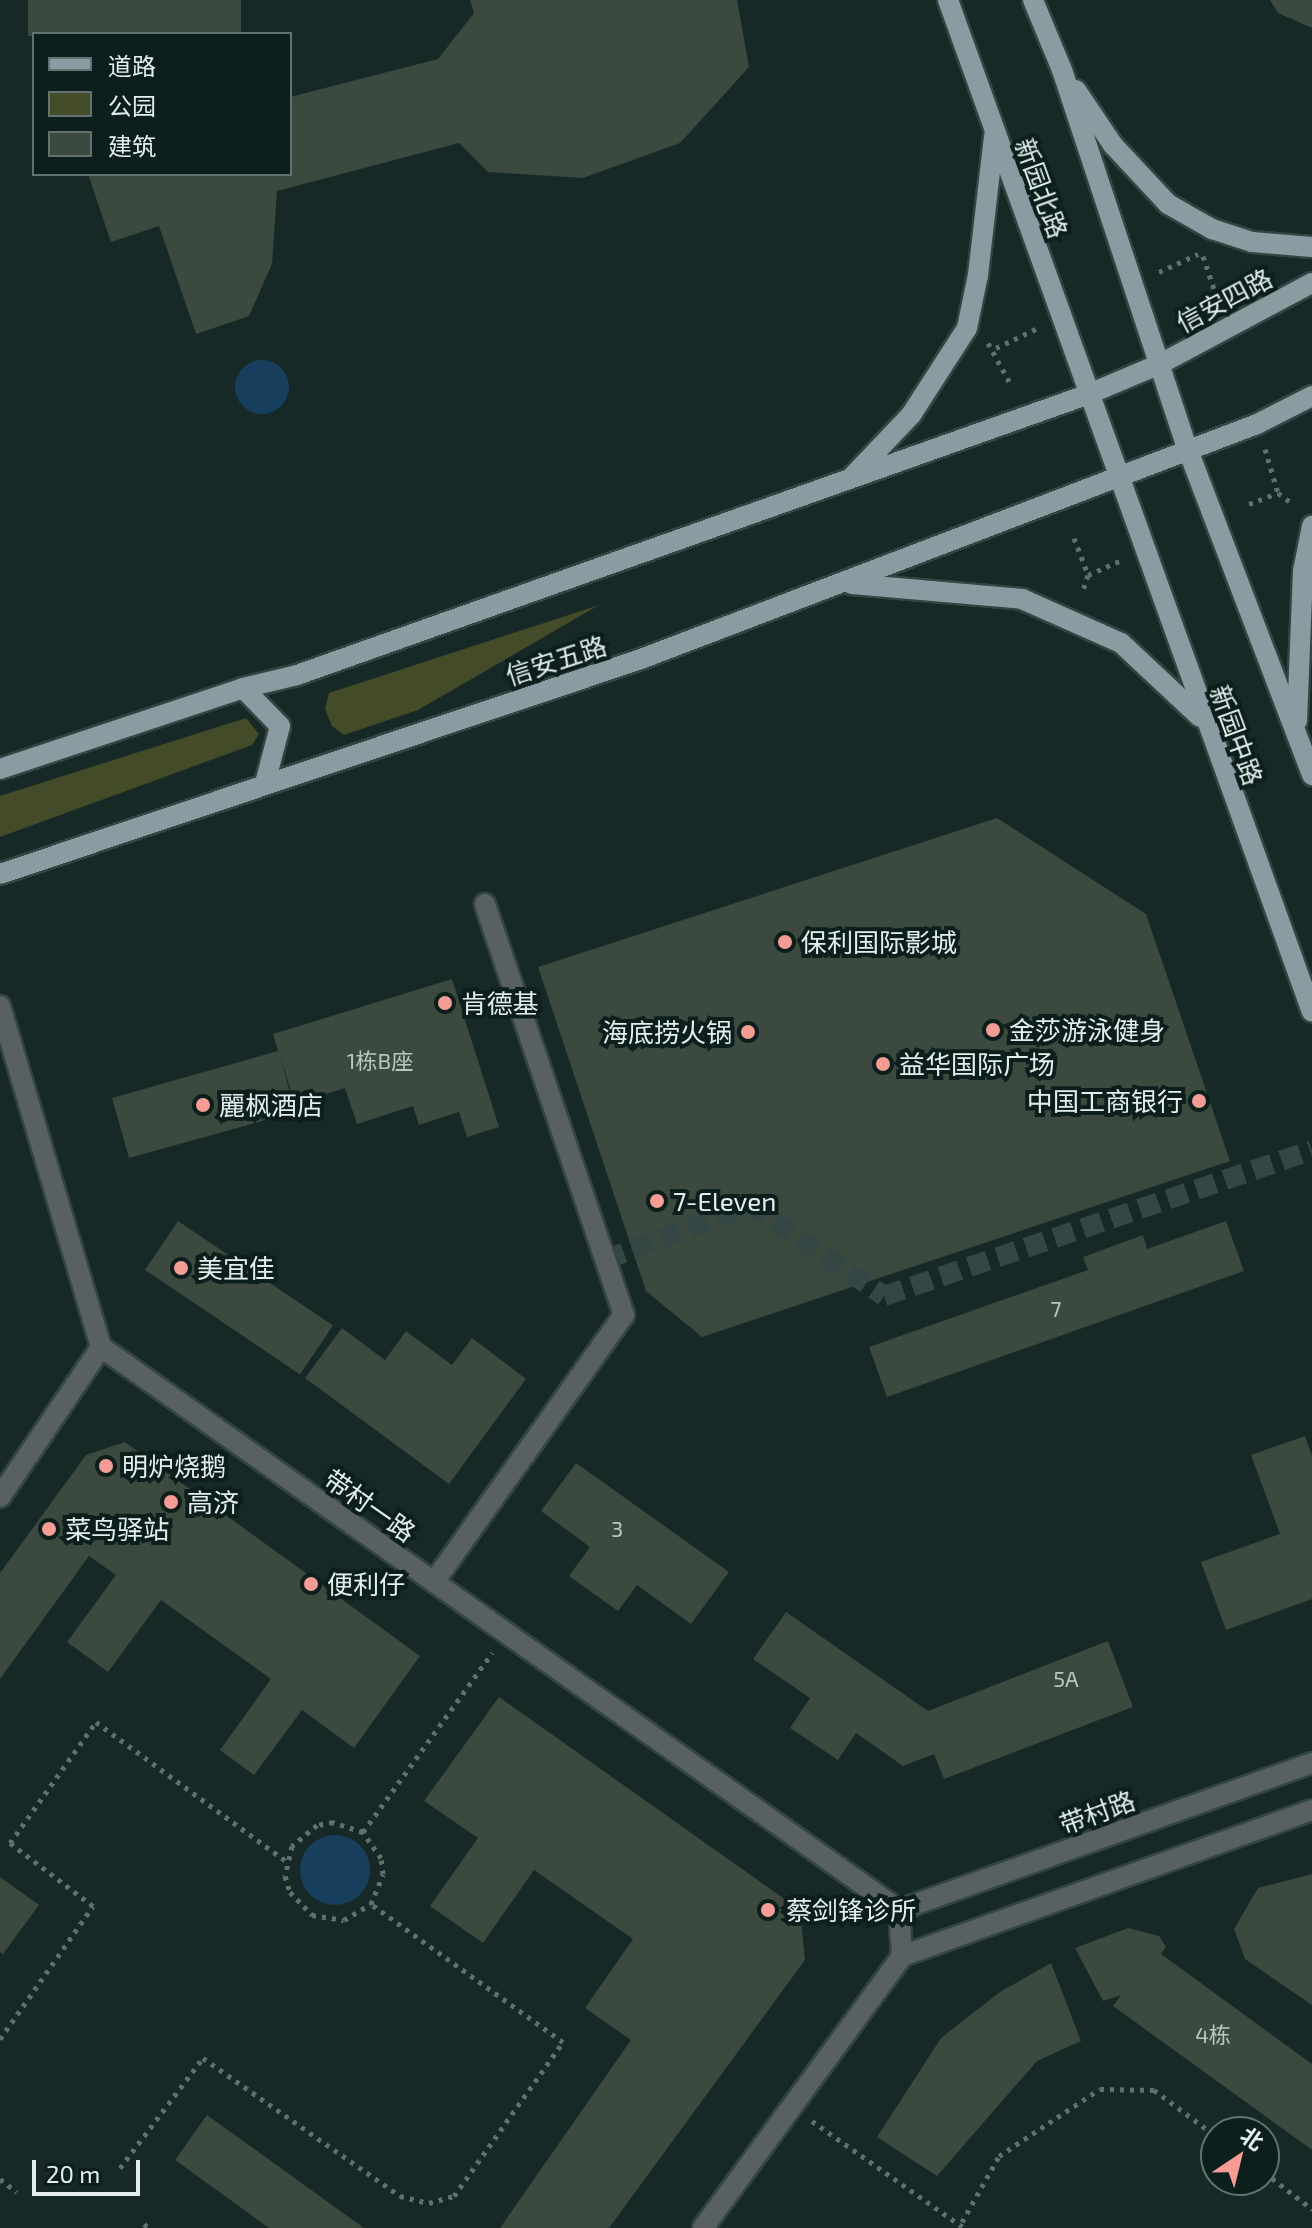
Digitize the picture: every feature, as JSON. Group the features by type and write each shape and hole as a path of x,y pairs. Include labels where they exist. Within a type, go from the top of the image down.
{"main road":[{"name":"新园北路","path":"948,0 1089,394 1121,474"},
{"name":"新园北路","path":"1033,0 1062,70 1188,450"},
{"path":"1062,70 1113,145 1168,204 1212,229 1252,242 1312,247"},
{"path":"848,482 911,415 967,328 978,275 994,132"},
{"name":"信安四路","path":"1089,394 1160,364 1312,283"},
{"path":"0,769 243,688 297,675 1089,394"},
{"path":"1312,396 1188,450 1312,775"},
{"name":"信安五路","path":"0,874 641,659 1188,450"},
{"name":"新园中路","path":"1121,474 1203,720 1312,1012"},
{"path":"1297,729 1303,571 1312,526"},
{"path":"844,583 1022,599 1121,643 1203,720"},
{"path":"243,688 280,726 265,783"}],"street":[{"path":"434,1582 624,1315 485,904"},
{"path":"0,1006 101,1347 0,1497"},
{"name":"带村一路","path":"101,1347 899,1910"},
{"name":"带村路","path":"899,1910 1312,1763"},
{"path":"703,2228 902,1956 1312,1810"},
{"path":"899,1910 902,1956"}],"path":[{"path":"1159,272 1201,252 1218,301"},
{"path":"1010,383 996,348 1041,327"},
{"path":"1264,448 1278,493 1292,503"},
{"path":"1249,504 1278,493"},
{"path":"1074,538 1088,575 1082,593"},
{"path":"1088,575 1123,559"},
{"path":"363,1832 506,1633"},
{"path":"0,2039 93,1906 10,1843 96,1722 286,1861"},
{"path":"333,1822 363,1832 381,1858 383,1874 371,1904 344,1920 312,1915 290,1892 286,1861 292,1846 317,1825 333,1822"},
{"path":"120,2168 203,2058 400,2196 429,2203 454,2196 563,2042 371,1904"},
{"path":"791,2108 963,2225 999,2156 1100,2089 1154,2090 1200,2124"},
{"path":"0,2179 17,2192"},
{"path":"1280,2184 1312,2209"}],"green space":[{"path":"599,605 418,710 344,735 332,726 325,709 329,693"},
{"path":"246,718 259,734 252,745 0,837 0,796"}],"water":[{"path":"262,360 273,362 281,368 287,376 287,398 281,406 273,412 262,414 251,412 243,406 237,398 235,387 237,376 243,368 251,362"},
{"path":"335,1835 360,1845 370,1870 360,1895 335,1905 310,1895 300,1870 310,1845"}],"building":[{"path":"28,0 241,0 241,32 32,32 32,36 28,36"},
{"path":"470,0 737,0 749,67 680,143 583,178 488,172 459,143 277,191 272,264 249,316 196,334 159,226 111,242 89,176 292,176 292,96 438,59 474,13"},
{"path":"1270,0 1312,0 1312,28 1278,13"},
{"name":"益华国际广场","path":"997,818 1146,914 1230,1161 702,1337 646,1291 538,967"},
{"path":"452,979 499,1127 467,1137 459,1112 419,1125 413,1106 357,1124 345,1088 295,1104 280,1056 295,1112 129,1158 112,1098 278,1051 273,1034"},
{"path":"178,1221 333,1326 300,1374 145,1270"},
{"path":"1226,1221 1244,1271 887,1397 869,1347 1088,1270 1083,1257 1143,1235 1147,1249"},
{"path":"342,1328 385,1360 406,1331 452,1365 472,1338 526,1379 449,1484 305,1378"},
{"path":"1305,1436 1312,1456 1312,1599 1226,1630 1201,1562 1280,1534 1251,1455"},
{"path":"125,1442 420,1656 354,1748 302,1710 254,1775 220,1750 271,1679 161,1600 108,1672 67,1642 116,1575 89,1556 0,1679 0,1573 86,1455"},
{"path":"576,1463 729,1572 691,1624 637,1585 618,1611 569,1576 590,1547 541,1511"},
{"path":"786,1612 928,1711 1108,1641 1133,1707 944,1779 934,1754 903,1766 856,1733 838,1760 790,1728 810,1698 753,1659"},
{"path":"499,1697 800,1910 805,1960 609,2228 500,2228 631,2040 585,2008 633,1939 534,1870 483,1943 430,1906 478,1838 424,1801"},
{"path":"1312,1874 1312,2005 1245,1959 1234,1929 1258,1888"},
{"path":"0,1877 39,1905 3,1954 0,1952"},
{"path":"1128,1928 1159,1936 1166,1947 1161,1954 1312,2064 1312,2150 1280,2127 1280,2116 1265,2116 1113,2006 1121,1995 1103,2001 1075,1948"},
{"path":"1051,1963 1081,2041 1037,2061 937,2176 877,2137 941,2038 1000,1992"},
{"path":"207,2115 364,2228 269,2228 175,2160"}],"tunnel":[{"path":"605,1260 750,1205 884,1296 1312,1150"}],"place":[{"name":"保利国际影城","path":"785,942"},
{"name":"肯德基","path":"445,1003"},
{"name":"金莎游泳健身","path":"993,1030"},
{"name":"海底捞火锅","path":"748,1032"},
{"name":"益华国际广场","path":"883,1064"},
{"name":"中国工商银行","path":"1199,1101"},
{"name":"麗枫酒店","path":"203,1105"},
{"name":"7-Eleven","path":"657,1201"},
{"name":"美宜佳","path":"181,1268"},
{"name":"明炉烧鹅","path":"106,1466"},
{"name":"高济","path":"171,1502"},
{"name":"菜鸟驿站","path":"49,1529"},
{"name":"便利仔","path":"311,1584"},
{"name":"蔡剑锋诊所","path":"768,1910"}]}
